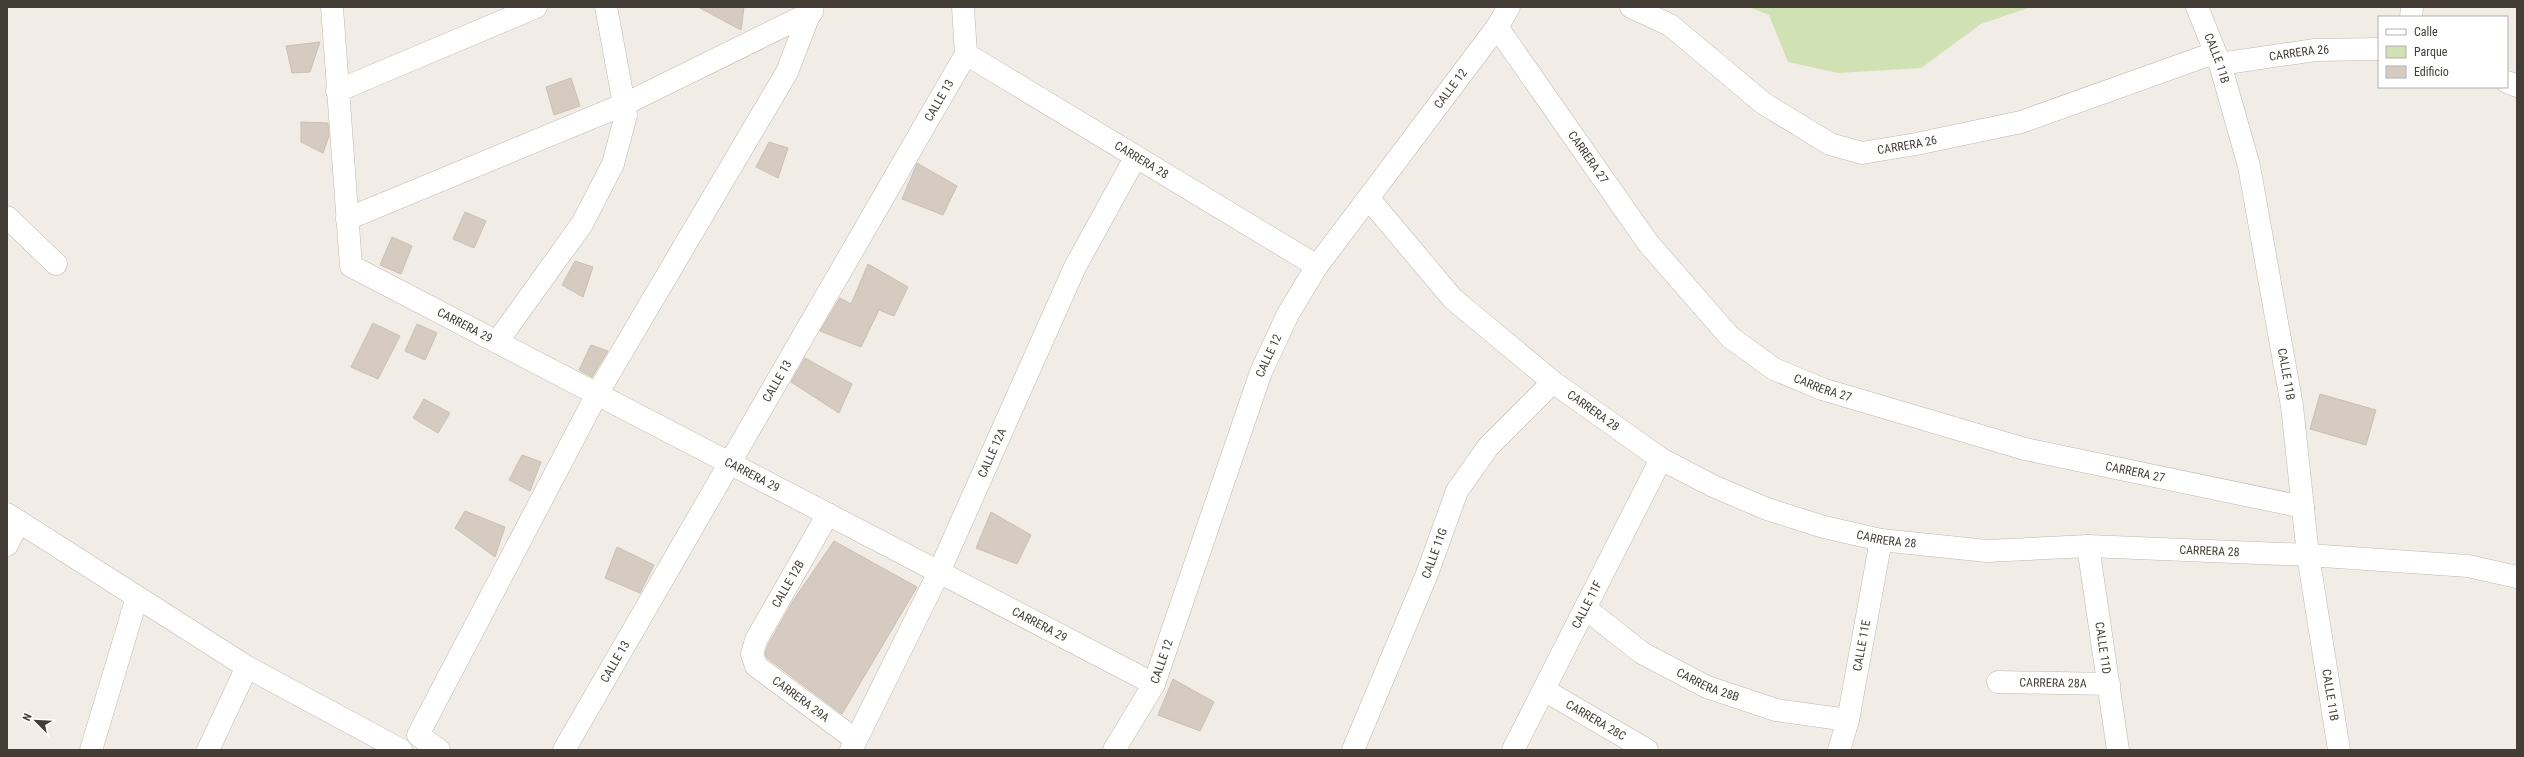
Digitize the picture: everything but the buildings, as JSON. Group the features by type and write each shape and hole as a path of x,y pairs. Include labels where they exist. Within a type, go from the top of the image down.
{"street":[{"path":"332,7 347,219 625,104 812,10"},
{"path":"337,91 536,7"},
{"path":"497,342 582,224 613,164 626,115 606,7"},
{"path":"963,7 966,54"},
{"name":"CALLE 12","path":"1114,750 1154,684 1261,372 1288,314 1317,266 1369,199 1497,27 1509,7"},
{"name":"CARRERA 26","path":"1631,7 1670,25 1763,103 1830,144 1862,152 1916,144 2021,122 2217,59 2315,50 2378,49"},
{"name":"CALLE 11B","path":"2196,7 2217,59 2249,166 2292,406 2308,555 2339,750"},
{"path":"408,745 597,394 787,72 812,10"},
{"name":"CARRERA 27","path":"1497,27 1648,243 1730,338 1774,369 1822,389 2025,449 2303,507"},
{"name":"CARRERA 28","path":"966,54 1135,158 1317,266"},
{"name":"CALLE 13","path":"564,750 728,462 966,54"},
{"name":"CALLE 12A","path":"853,745 939,572 1075,267 1135,158"},
{"name":"CARRERA 28","path":"1369,199 1453,299 1553,382 1661,459 1713,486 1767,509 1824,527 1881,540 1987,550 2088,546 2308,555 2468,566 2517,577"},
{"path":"7,218 56,264"},
{"name":"CARRERA 29","path":"347,219 351,266 1154,684"},
{"name":"CALLE 11G","path":"1353,750 1427,574 1457,491 1488,447 1553,382"},
{"name":"CALLE 11F","path":"1513,750 1661,459"},
{"name":"CALLE 12B","path":"752,654 756,640 828,514"},
{"path":"7,545 13,518 247,667 408,745 439,750"},
{"name":"CALLE 11E","path":"1839,750 1848,720 1881,540"},
{"name":"CALLE 11D","path":"2088,546 2118,750"},
{"path":"91,750 137,597"},
{"name":"CARRERA 28B","path":"1585,608 1642,653 1707,687 1776,710 1848,720"},
{"name":"CARRERA 29A","path":"752,654 756,666 853,745"},
{"path":"208,750 247,667"},
{"name":"CARRERA 28A","path":"1998,682 2109,684"},
{"name":"CARRERA 28C","path":"1544,690 1648,750"}],"green space":[{"path":"1749,7 2031,7 1981,24 1921,68 1838,73 1788,62 1769,15"}]}
